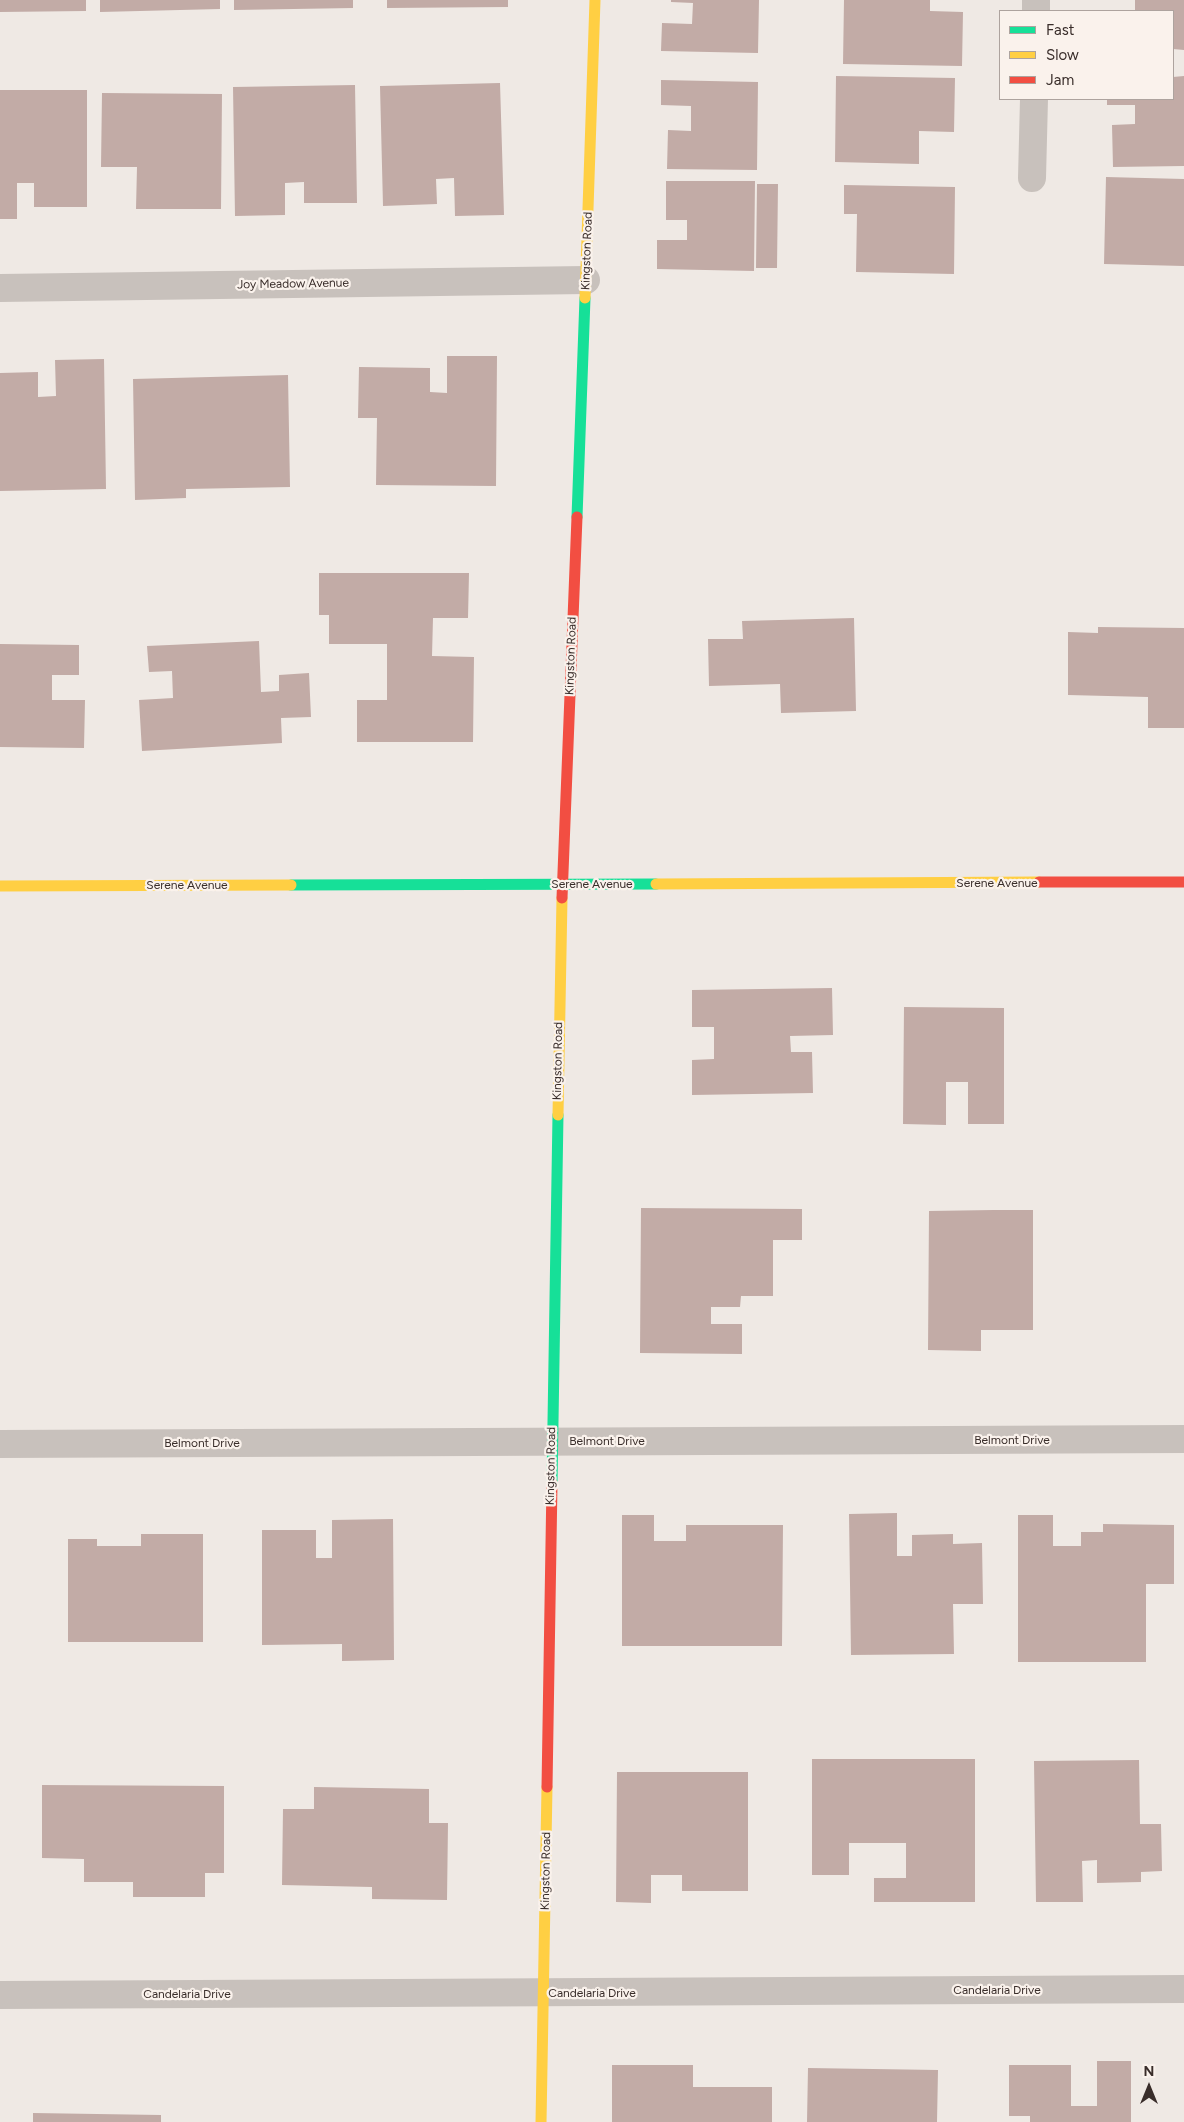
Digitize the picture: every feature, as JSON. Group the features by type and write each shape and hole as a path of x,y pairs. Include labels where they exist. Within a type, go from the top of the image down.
{"street":[{"name":"Kingston Road","path":"541,2122 551,1442 562,884 595,0"},
{"path":"1032,178 1034,100"},
{"name":"Joy Meadow Avenue","path":"0,288 586,280"},
{"name":"Serene Avenue","path":"0,886 1184,882"},
{"name":"Belmont Drive","path":"0,1444 1184,1439"},
{"name":"Candelaria Drive","path":"0,1995 1184,1989"}],"building":[{"path":"0,0 86,0 86,11 0,12"},
{"path":"100,0 220,0 220,9 100,12"},
{"path":"234,0 353,0 353,8 234,10"},
{"path":"387,0 508,0 508,7 387,8"},
{"path":"671,0 759,0 758,53 661,51 662,23 692,24 693,3 671,2"},
{"path":"844,0 930,0 930,11 963,12 962,66 843,64"},
{"path":"1135,0 1184,0 1184,50 1174,49 1174,10 1135,10"},
{"path":"836,76 955,78 954,132 919,131 919,164 835,162"},
{"path":"1184,76 1184,166 1113,167 1112,125 1135,124 1135,105 1107,105 1107,100 1174,100 1174,77"},
{"path":"661,80 758,82 757,170 667,169 668,130 691,131 691,106 661,105"},
{"path":"500,83 504,215 455,216 454,178 436,179 437,204 383,206 380,86"},
{"path":"355,85 357,203 304,203 304,182 285,183 285,215 235,216 233,87"},
{"path":"0,90 87,90 87,207 34,207 34,183 17,183 17,219 0,219"},
{"path":"102,93 222,94 221,209 136,209 137,167 101,167"},
{"path":"1106,177 1184,179 1184,266 1104,264"},
{"path":"666,181 755,181 754,271 657,269 657,240 687,240 687,220 666,220"},
{"path":"757,184 778,184 777,268 756,268"},
{"path":"844,185 955,187 954,274 856,272 857,214 844,214"},
{"path":"447,356 497,356 496,486 376,485 377,418 358,418 359,367 430,368 430,392 447,393"},
{"path":"104,359 106,489 0,491 0,373 38,372 38,397 56,396 55,360"},
{"path":"288,375 290,487 186,489 186,498 135,500 133,379"},
{"path":"319,573 469,573 468,618 433,618 432,656 474,657 473,742 357,742 357,700 387,700 387,644 329,644 329,615 319,615"},
{"path":"854,618 856,711 781,713 780,684 709,686 708,639 743,639 742,621"},
{"path":"1098,627 1184,628 1184,728 1148,728 1148,697 1068,695 1068,632 1098,633"},
{"path":"259,641 261,692 279,691 279,675 309,673 311,717 281,718 282,743 142,751 139,700 173,698 172,671 149,672 147,646"},
{"path":"0,644 79,645 79,675 52,675 52,700 85,700 84,748 0,747"},
{"path":"832,988 833,1035 790,1036 791,1052 812,1052 813,1093 692,1095 692,1060 714,1059 714,1027 692,1027 692,990"},
{"path":"904,1007 1004,1008 1004,1124 968,1124 968,1082 946,1082 946,1125 903,1124"},
{"path":"641,1208 802,1209 802,1240 773,1240 773,1296 741,1296 740,1307 711,1307 711,1324 742,1324 742,1354 640,1353"},
{"path":"1033,1210 1033,1330 981,1330 981,1351 928,1350 929,1211"},
{"path":"897,1513 897,1556 912,1556 912,1535 953,1534 953,1544 982,1543 983,1604 953,1604 954,1654 851,1655 849,1514"},
{"path":"622,1515 654,1515 654,1541 686,1541 686,1525 783,1525 782,1646 622,1646"},
{"path":"1018,1515 1053,1515 1053,1546 1081,1546 1081,1532 1103,1532 1103,1524 1174,1525 1174,1584 1146,1584 1146,1662 1018,1662"},
{"path":"393,1519 394,1660 342,1661 342,1644 262,1645 262,1530 316,1530 316,1558 332,1558 332,1520"},
{"path":"141,1534 203,1534 203,1642 68,1642 68,1539 97,1539 97,1546 141,1546"},
{"path":"812,1759 975,1759 975,1902 874,1902 874,1878 906,1878 906,1843 849,1843 849,1875 812,1875"},
{"path":"1139,1760 1140,1824 1161,1824 1162,1871 1141,1872 1141,1882 1097,1883 1097,1860 1082,1861 1083,1902 1036,1902 1034,1761"},
{"path":"617,1772 748,1772 748,1891 682,1891 682,1875 651,1875 651,1903 616,1902"},
{"path":"42,1785 224,1786 224,1873 205,1873 205,1897 133,1897 133,1882 84,1882 84,1859 42,1858"},
{"path":"314,1787 429,1789 429,1823 448,1823 447,1900 372,1899 372,1887 282,1885 283,1809 314,1809"},
{"path":"1097,2061 1131,2061 1131,2122 1030,2122 1030,2116 1009,2116 1009,2065 1071,2065 1071,2106 1097,2106"},
{"path":"612,2065 693,2065 693,2087 772,2087 772,2122 612,2122"},
{"path":"808,2068 938,2070 937,2122 807,2122"},
{"path":"33,2113 161,2115 161,2122 33,2122"}],"traffic: fast":[{"path":"577,517 585,298"},
{"path":"291,885 656,884"},
{"path":"552,1483 558,1115"}],"traffic: slow":[{"path":"585,298 595,0"},
{"path":"656,884 1039,882"},
{"path":"0,886 291,885"},
{"path":"558,1115 562,898"},
{"path":"541,2122 547,1787"}],"traffic: jam":[{"path":"562,898 577,517"},
{"path":"1039,882 1184,882"},
{"path":"547,1787 552,1483"}]}
